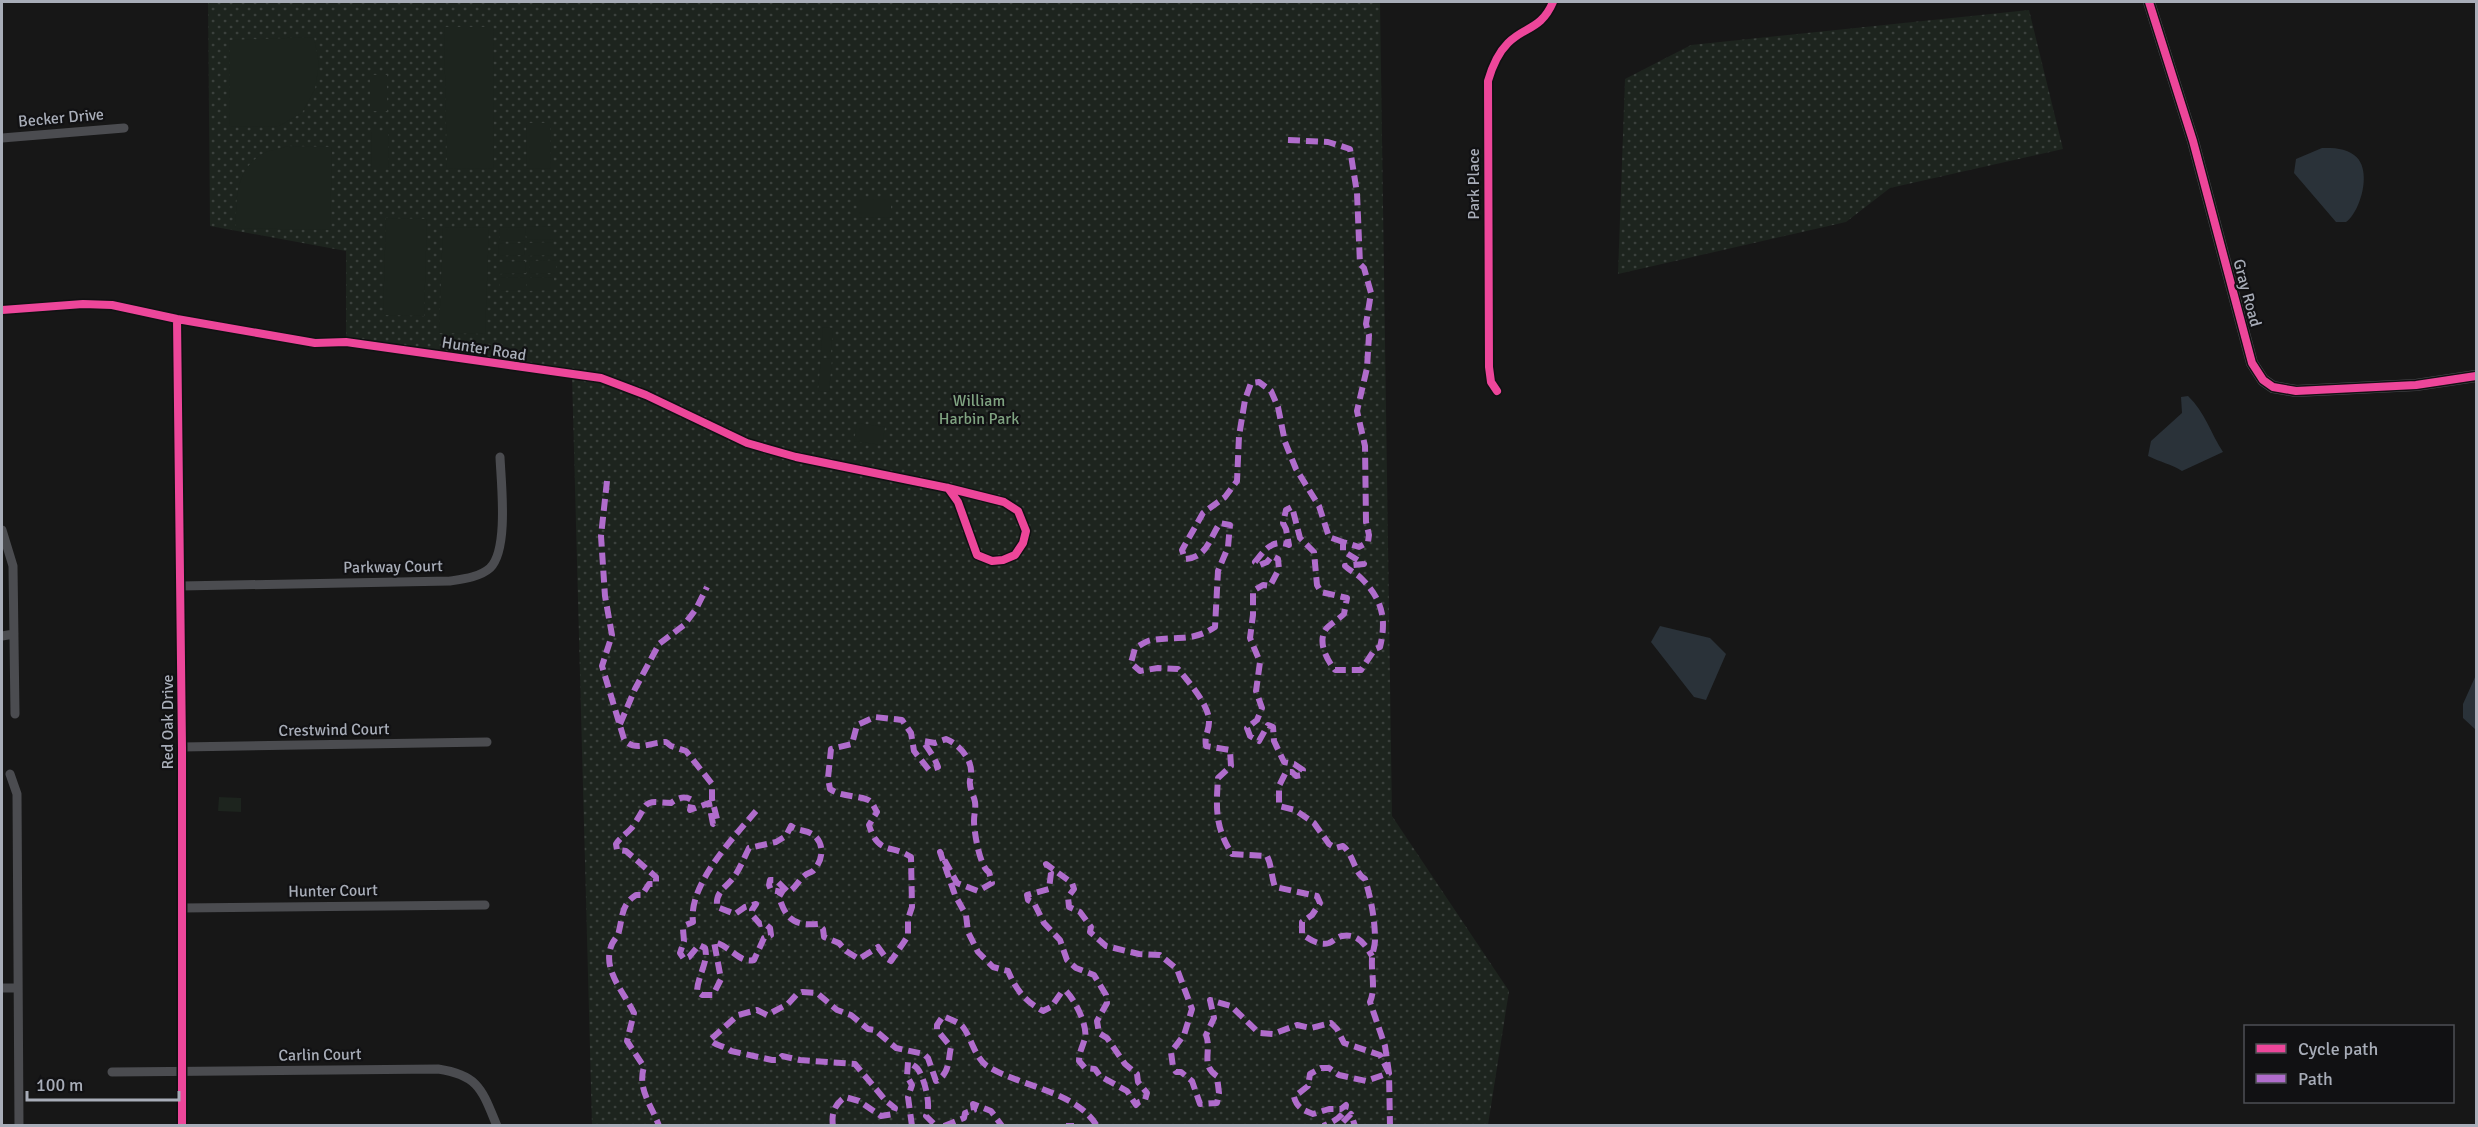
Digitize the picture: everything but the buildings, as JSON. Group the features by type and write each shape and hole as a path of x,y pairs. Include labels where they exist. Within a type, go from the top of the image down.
{"street":[{"name":"Park Place","path":"1497,391 1491,382 1489,367 1488,81 1499,53 1510,41 1538,24 1553,2"},
{"name":"Gray Road","path":"2149,2 2193,141 2252,363 2263,380 2273,387 2296,391 2416,385 2476,376"},
{"name":"Becker Drive","path":"2,138 124,128"},
{"name":"Hunter Road","path":"2,310 83,304 112,305 177,319 315,343 346,342 601,378 646,395 747,443 796,457 948,488 1004,502 1018,511 1026,531 1023,543 1015,555 1003,560 992,561 977,555 958,502 948,488"},
{"name":"Red Oak Drive","path":"177,319 182,747 182,1125"},
{"name":"Parkway Court","path":"180,586 450,581 475,576 490,567 499,552 500,457"},
{"path":"2,530 13,566 15,714"},
{"path":"2,636 14,634"},
{"name":"Crestwind Court","path":"182,747 487,742"},
{"path":"10,774 17,794 19,1125"},
{"name":"Hunter Court","path":"182,908 485,905"},
{"path":"2,988 18,988"},
{"name":"Carlin Court","path":"112,1072 438,1069 460,1072 474,1082 484,1095 497,1125"}],"green space":[{"name":"William Harbin Park","path":"208,2 1380,2 1392,816 1509,991 1488,1125 592,1125 572,375 346,342 346,251 210,226"},
{"path":"2029,10 2063,149 1890,188 1846,222 1618,274 1625,79 1691,45"},
{"path":"444,27 493,27 494,168 447,169"},
{"path":"314,37 319,64 315,89 302,113 279,126 229,127 230,40"},
{"path":"370,75 387,75 387,111 370,111"},
{"path":"526,123 550,123 551,168 527,169"},
{"path":"371,132 388,132 389,168 372,168"},
{"path":"287,146 332,147 330,230 236,228 237,196 247,167 264,153"},
{"path":"858,197 891,197 891,218 858,217"},
{"path":"386,218 427,219 424,316 383,315"},
{"path":"553,226 553,239 527,240 527,227"},
{"path":"443,227 489,228 485,334 439,333"},
{"path":"525,227 526,240 500,241 499,228"},
{"path":"553,242 553,255 527,256 527,243"},
{"path":"524,243 525,255 499,256 498,244"},
{"path":"556,260 556,273 530,274 529,261"},
{"path":"525,261 526,273 499,274 499,262"},
{"path":"526,277 526,290 500,291 500,278"},
{"path":"554,277 554,290 528,291 528,278"},
{"path":"823,327 833,328 831,353 821,353"},
{"path":"821,358 832,359 829,392 818,391"},
{"path":"857,423 885,427 882,445 854,441"},
{"path":"219,797 241,798 241,812 218,811"}],"shaded area":[{"path":"2322,148 2339,149 2351,153 2360,161 2363,169 2363,189 2360,199 2346,222 2336,222 2294,173 2296,159"},
{"path":"2188,396 2203,416 2223,452 2182,471 2148,456 2151,441 2182,413 2181,397"},
{"path":"1660,626 1710,638 1726,654 1706,700 1694,697 1651,642"},
{"path":"2476,675 2476,730 2463,718 2463,704"}],"marked path":[{"path":"1288,140 1328,142 1350,149 1357,193 1360,264 1364,268 1371,293 1366,324 1369,335 1367,368 1357,411 1365,446 1366,522 1369,535 1368,542 1359,547 1343,542 1343,551 1364,564 1345,566 1361,578 1374,594 1381,610 1383,627 1380,647 1375,649 1361,670 1335,670 1326,656 1322,639 1326,629 1344,614 1347,598 1321,592 1317,585 1314,552 1300,538 1292,507 1286,510 1283,523 1289,545 1273,544 1255,562 1260,565 1272,556 1278,559 1279,569 1270,586 1263,585 1253,591 1250,638 1260,662 1256,691 1262,708 1257,720 1247,728 1250,736 1259,741 1268,725 1273,727 1274,741 1284,762 1294,764 1303,770 1302,775 1296,776 1292,772 1286,772 1279,786 1279,806 1295,810 1314,823 1329,844 1336,848 1343,846 1350,854 1358,873 1365,879 1375,932 1372,959 1373,991 1370,1002 1385,1046 1389,1073 1390,1126"},
{"path":"1343,542 1329,537 1319,506 1296,469 1285,442 1278,407 1271,391 1259,382 1251,383 1245,400 1239,436 1237,481 1225,497 1203,513 1182,550 1185,559 1199,555 1220,523 1230,525 1228,547 1218,571 1215,627 1192,637 1146,642 1135,648 1131,663 1140,671 1158,668 1178,669 1198,694 1206,709 1209,722 1206,746 1230,750 1231,766 1218,778 1217,809 1222,835 1232,854 1267,856 1275,887 1317,896 1320,903 1312,915 1302,922 1302,934 1322,944 1342,936 1352,936 1363,944 1372,956"},
{"path":"607,481 601,536 605,596 612,635 602,666 624,739 638,746 666,742 686,751 712,784 712,799 717,819 713,824 709,803 690,810 692,800 684,797 671,803 651,802 645,806 633,826 616,844 617,850 626,851 656,877 656,884 649,884 642,895 636,895 625,907 618,933 609,953 609,962 615,980 634,1013 627,1041 644,1067 642,1083 659,1126"},
{"path":"620,724 635,689 659,644 684,625 696,609 707,587"},
{"path":"756,811 714,863 698,893 693,908 693,922 683,929 684,941 680,953 684,959 689,957 699,945 705,948 706,958 697,991 702,995 713,995 721,979 714,942 739,957 754,960 764,938 771,935 770,928 764,923 760,924 753,916 752,910 756,904 745,907 735,914 717,907 717,901 720,893 736,874 749,848 776,842 786,836 791,826 816,837 821,845 821,854 819,863 813,871 805,875 788,892 776,880 770,880 771,890 782,892 779,897 788,916 803,924 818,924 823,929 824,937 839,943 846,951 859,959 878,947 891,961 908,936 908,919 912,907 911,857 881,845 877,841 869,825 877,812 869,800 835,792 830,789 828,778 831,749 852,744 857,725 875,717 902,720 911,733 914,751 929,770 938,767 923,741 935,743 946,739 951,741 964,753 970,764 976,841 980,857 989,872 992,883 978,891 957,883 940,852 955,895 966,915 968,932 978,952 993,967 1008,971 1022,994 1043,1011 1051,1007 1061,993 1066,991 1070,995 1085,1027 1085,1038 1079,1061 1085,1068 1095,1069 1100,1076 1127,1091 1136,1105 1145,1100 1147,1093 1138,1082 1137,1074 1125,1064 1107,1038 1099,1033 1097,1021 1107,1003 1106,995 1094,975 1076,968 1067,960 1060,940 1044,923 1034,903 1028,900 1027,895 1049,889 1051,873 1046,864 1072,883 1074,889 1068,897 1069,907 1080,912 1091,927 1090,932 1106,946 1139,954 1160,955 1177,969 1192,1009 1184,1035 1171,1052 1173,1067 1176,1072 1181,1072 1192,1081 1200,1104 1217,1103 1219,1093 1217,1076 1212,1072 1208,1062 1206,1035 1214,1018 1210,1000 1231,1006 1259,1033 1273,1034 1297,1025 1311,1028 1331,1023 1344,1043 1380,1055 1389,1073 1366,1081 1339,1075 1329,1068 1321,1068 1310,1074 1308,1086 1294,1097 1301,1108 1313,1114 1329,1109 1341,1109 1346,1105 1341,1115 1323,1126"},
{"path":"833,1126 834,1109 845,1097 859,1101 881,1116 893,1114 895,1108 886,1101 855,1064 800,1060 782,1056 778,1060 772,1060 731,1051 710,1040 738,1015 757,1010 767,1015 788,1004 797,994 817,993 837,1010 851,1015 868,1029 875,1030 896,1048 924,1054 928,1058 936,1081 946,1071 951,1047 937,1030 937,1025 943,1016 963,1027 979,1058 987,1066 1062,1097 1088,1114 1097,1126"},
{"path":"912,1126 908,1097 912,1085 907,1076 908,1062 917,1068 922,1078 928,1099 926,1116 936,1126"},
{"path":"944,1126 964,1118 965,1113 974,1110 973,1104 991,1111 1002,1126"},
{"path":"1343,1122 1351,1114 1355,1126"},
{"path":"1066,1126 1074,1126"}],"cycle path":[{"path":"1497,391 1491,382 1489,367 1488,81 1495,61 1504,47 1538,23 1553,2"},
{"path":"2149,2 2193,141 2252,363 2263,380 2273,387 2296,391 2416,385 2476,376"},
{"path":"2,310 83,304 112,305 177,319 315,343 346,342 601,378 646,395 747,443 796,457 948,488 1004,502 1018,511 1026,531 1023,543 1015,555 1003,560 992,561 977,555 958,502 948,488"},
{"path":"177,319 182,747 182,1126"}]}
